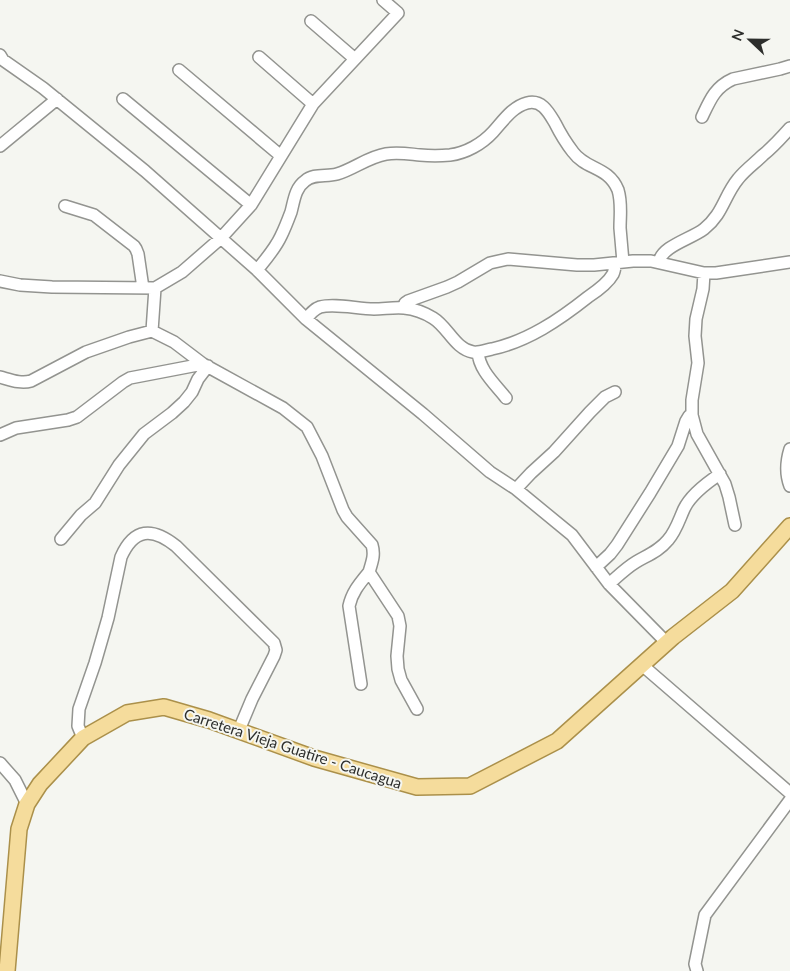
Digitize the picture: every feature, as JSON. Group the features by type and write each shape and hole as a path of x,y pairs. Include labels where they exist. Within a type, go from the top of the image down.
{"main road":[{"name":"Carretera Vieja Guatire - Caucagua","path":"7,971 20,829 26,804 40,784 83,738 127,713 164,707 239,730 314,758 416,788 470,786 556,741 667,643 732,592 790,526"}],"street":[{"path":"0,281 36,286 155,288 182,272 221,238 251,205 313,104 398,13 383,0"},
{"path":"311,21 355,59"},
{"path":"0,55 3,60 43,88 146,171 257,270 306,319 423,414 490,472 516,489 572,535 610,584 667,643"},
{"path":"259,57 313,104"},
{"path":"702,117 714,93 728,81 790,66"},
{"path":"179,70 281,156"},
{"path":"0,145 56,99"},
{"path":"123,99 251,205"},
{"path":"257,270 275,248 287,224 297,190 308,179 340,173 370,158 388,153 432,156 461,153 476,146 492,134 508,114 527,103 535,102 540,104 549,112 578,158 605,172 614,182 620,196 619,262 609,280 555,322 522,340 478,352 465,350 433,318 418,311 404,308 319,307 306,319"},
{"path":"659,262 668,249 698,234 712,221 723,207 739,178 790,128"},
{"path":"65,206 94,215 134,246 138,254 142,288"},
{"path":"404,308 405,303 408,301 447,287 484,266 501,260 515,259 577,265 644,261 659,262 704,273 716,273 790,262"},
{"path":"704,273 703,289 696,319 695,336 698,363 692,400 692,416 697,434 720,474 729,496 735,525"},
{"path":"152,331 155,288"},
{"path":"0,377 26,383 86,352 152,331 174,342 206,365 283,408 307,427 322,456 342,510 372,545 374,551 369,572 351,596 349,606 361,684"},
{"path":"478,352 478,358 485,371 506,398"},
{"path":"0,435 16,428 68,420 77,416 130,378 206,365"},
{"path":"61,539 81,515 95,503 118,466 144,434 184,402 192,392 206,365"},
{"path":"516,489 542,461 554,452 605,397 614,392"},
{"path":"596,567 610,554 641,507 678,446 686,421 689,416 692,416"},
{"path":"790,449 786,466 790,486"},
{"path":"610,584 627,568 656,552 662,546 672,535 689,501 720,474"},
{"path":"83,738 78,726 79,708 106,625 114,596 121,557 131,540 135,537 151,533 162,536 176,546 274,642 276,650 274,656 252,699 239,730"},
{"path":"369,572 398,616 400,626 397,656 398,669 401,680 417,709"},
{"path":"642,665 790,793"},
{"path":"0,763 15,780 26,804"},
{"path":"697,971 695,964 705,916 790,800"}]}
